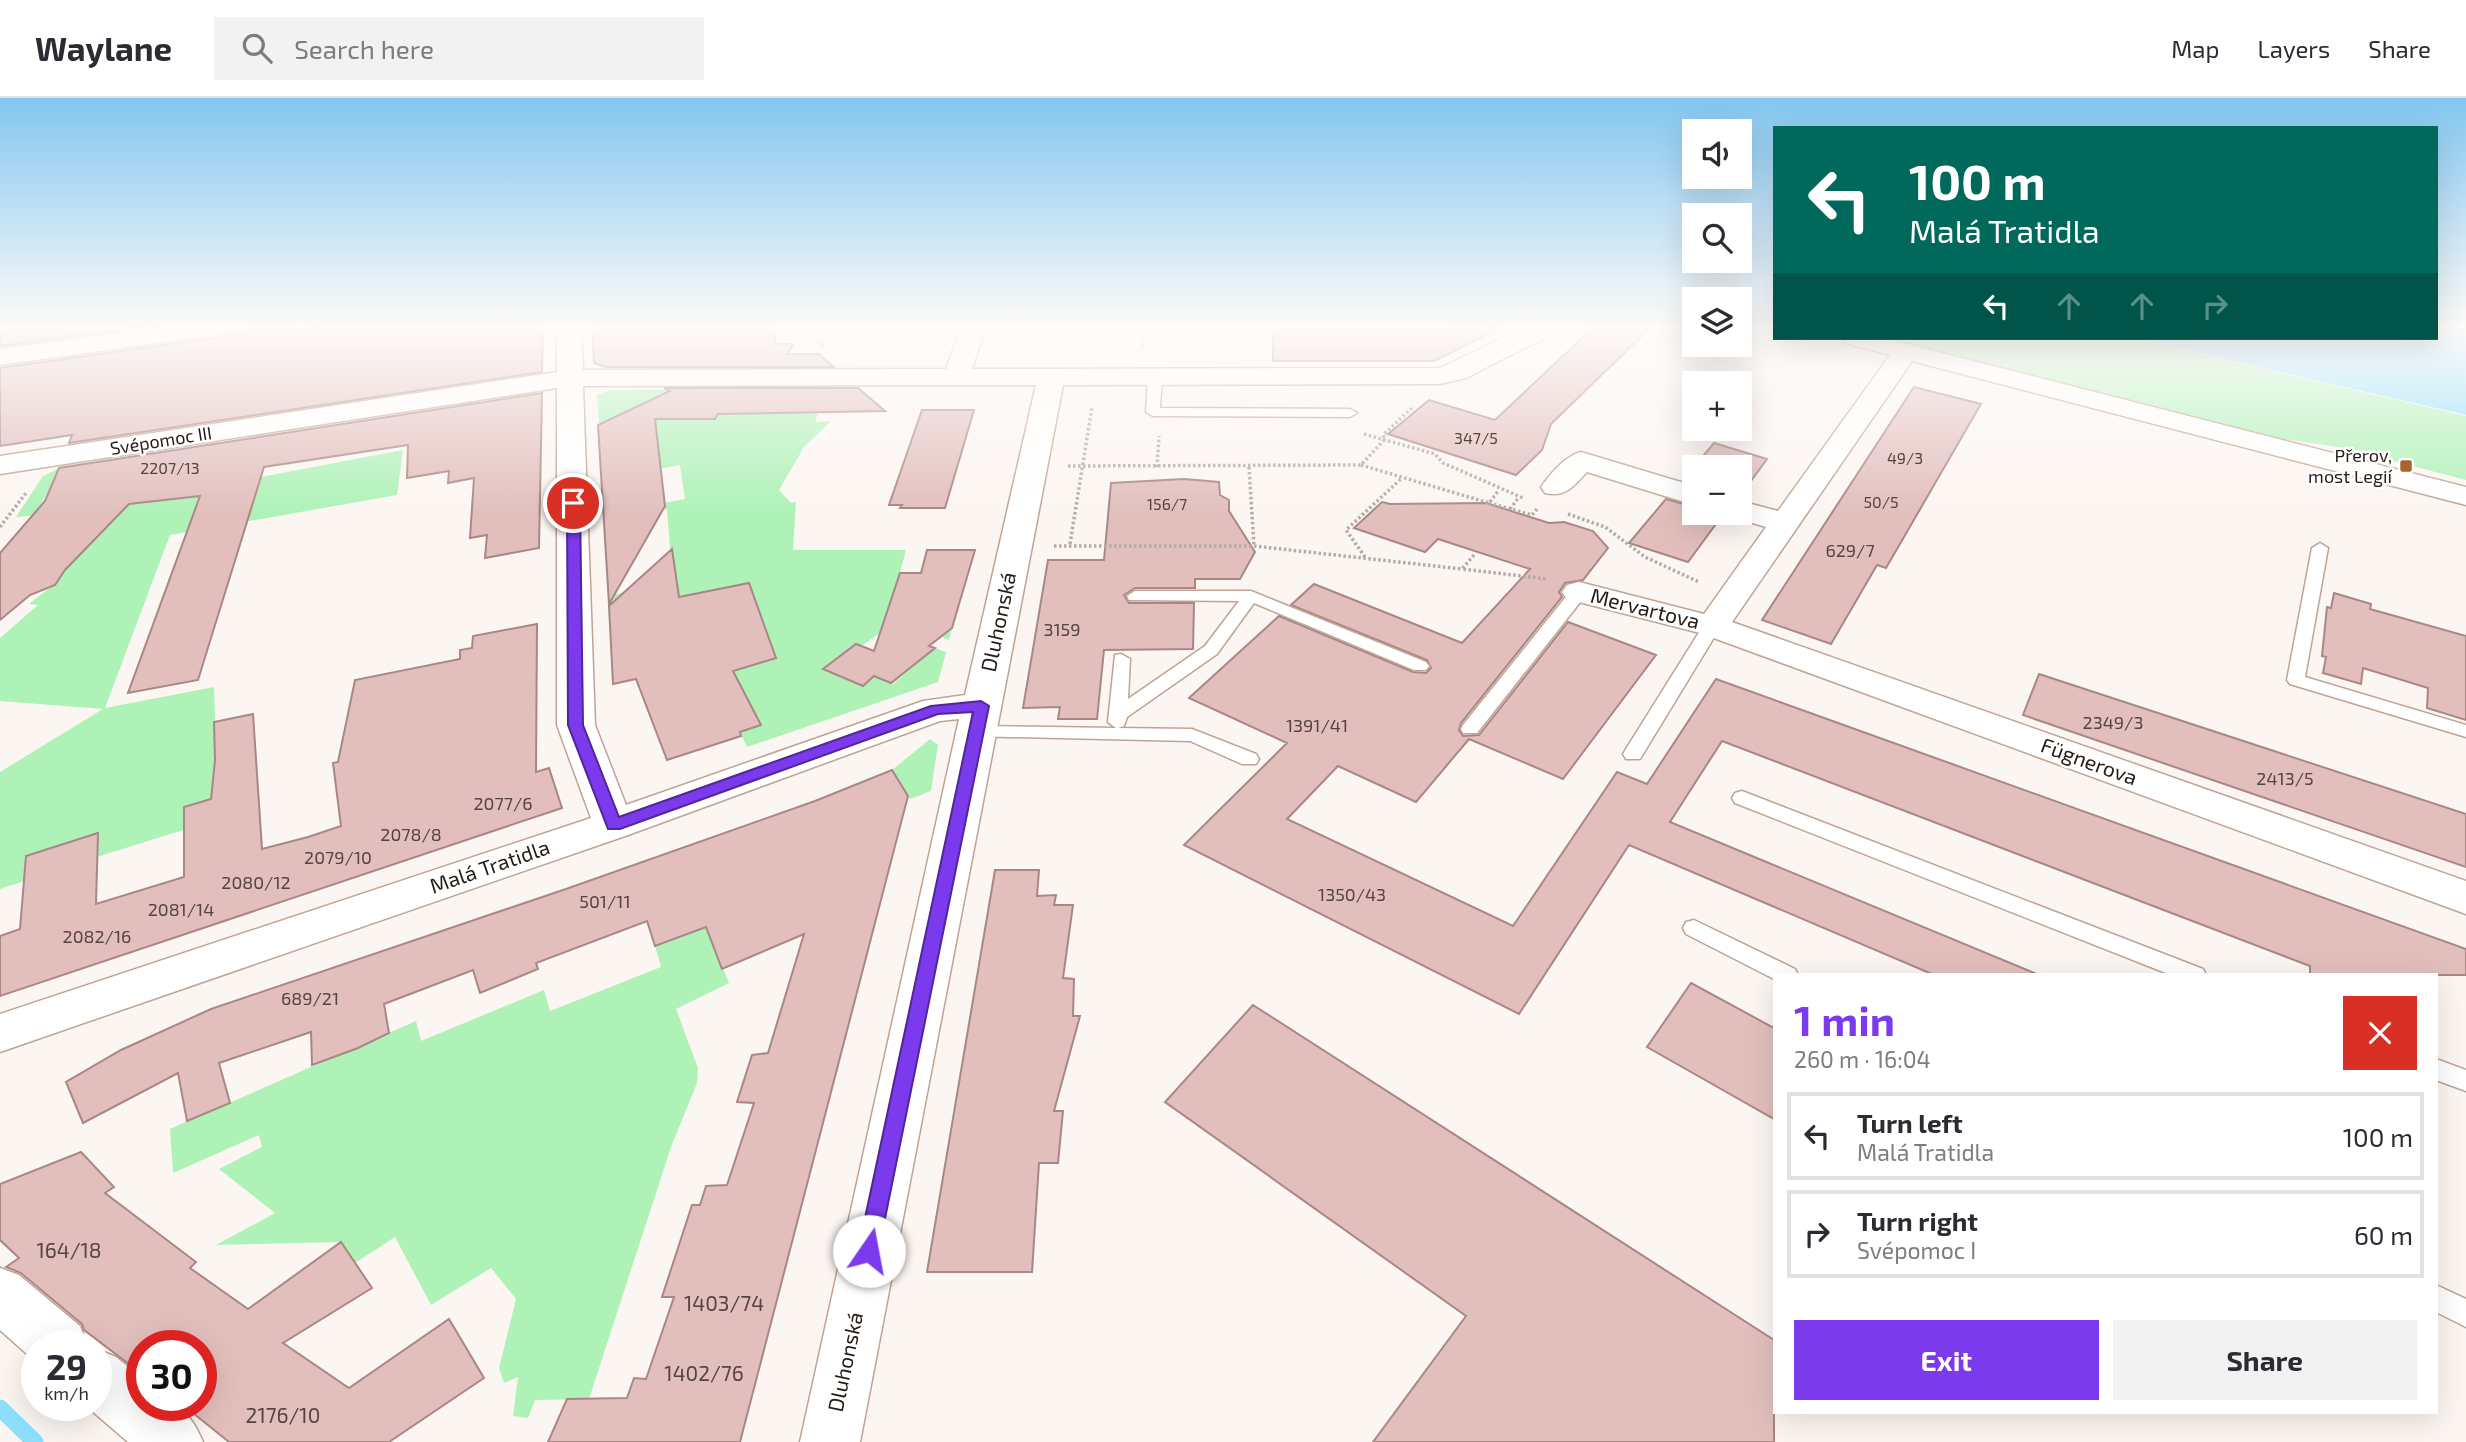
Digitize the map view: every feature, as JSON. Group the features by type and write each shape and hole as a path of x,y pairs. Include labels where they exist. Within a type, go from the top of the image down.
{"street":[{"name":"Svépomoc III","path":"11,464 509,388"},
{"path":"572,388 576,725 614,825"},
{"name":"Dluhonská","path":"830,1442 1049,388"},
{"name":"Mervartova","path":"1579,592 1712,626 1880,388"},
{"path":"2041,388 2466,496"},
{"path":"1548,496 1581,461 1682,492"},
{"path":"0,491 11,464"},
{"path":"1752,513 1785,523"},
{"name":"Fügnerova","path":"1712,626 2466,898"},
{"name":"Malá Tratidla","path":"0,1033 614,825 936,709 978,719"},
{"path":"0,1294 42,1330"},
{"path":"112,1391 173,1442"}],"lane":[{"path":"1154,388 1153,412 1350,413"},
{"path":"2320,548 2296,680 2466,731"},
{"path":"1470,729 1579,592"},
{"path":"1135,596 1251,596 1420,666"},
{"path":"1117,724 1211,650 1251,596"},
{"path":"1633,754 1712,626"},
{"path":"1117,724 1121,659"},
{"path":"978,719 1117,724 1192,735 1249,759"},
{"path":"1742,797 2190,973"},
{"path":"1695,928 1783,973"},
{"path":"2438,1070 2466,1081"},
{"path":"2438,1299 2466,1313"}],"path":[{"path":"1361,465 1385,439 1383,435 1433,388"},
{"path":"1070,544 1092,406"},
{"path":"1067,467 1361,465 1532,515 1548,496"},
{"path":"1249,467 1254,546"},
{"path":"1365,557 1346,530 1403,477"},
{"path":"1489,503 1499,490"},
{"path":"1510,509 1519,497"},
{"path":"1014,550 1070,544 1254,546 1462,569"}],"green space":[{"path":"2078,388 2344,388 2466,416 2466,480 2344,448 2264,436"},
{"path":"610,390 737,390 708,406 701,419 716,420 719,414 728,413 809,413 818,414 815,422 831,421 804,447 779,490 791,503 796,502 793,550 906,550 898,580 919,581 957,610 949,640 913,627 895,627 885,631 862,646 862,686 874,676 893,684 935,648 946,652 938,682 747,747 740,732 761,725 713,678 776,658 768,636 632,614 609,619 608,589 616,588 616,594 639,589 671,560 667,509 624,517 604,514 685,499 680,465 658,469 601,456 597,395"},
{"path":"201,446 152,502 183,498 186,491 403,450 397,495 170,535 105,708 214,687 218,797 184,807 183,830 97,857 98,834 27,856 24,881 0,889 0,772 103,709 0,701 0,638 38,605 29,604 57,582 66,474 54,480 35,515 16,517 43,476 57,469"},
{"path":"930,739 938,745 931,791 910,799 892,770"},
{"path":"704,923 729,983 676,1009 698,1068 697,1083 671,1147 589,1399 535,1400 528,1418 513,1416 518,1377 504,1383 499,1368 516,1299 491,1268 431,1305 395,1237 355,1263 341,1242 216,1245 275,1213 219,1169 262,1147 259,1135 173,1173 170,1129 416,1021 421,1041 544,990 550,1011 661,967 655,946 684,935"}],"water":[{"path":"2348,388 2466,388 2466,415"}],"building":[{"path":"0,388 437,388 69,443 72,435 0,446"},
{"path":"664,388 858,388 885,411 718,414 715,419 655,419 665,506 609,604 598,425 670,391"},
{"path":"1529,388 1588,388 1551,424 1542,450 1516,475 1388,434 1429,400 1495,420"},
{"path":"1914,388 1981,404 1886,568 1877,565 1831,644 1762,620"},
{"path":"542,393 539,548 485,558 487,535 470,538 474,478 448,483 449,471 407,478 408,445 264,467 198,680 128,693 200,496 129,504 65,570 55,585 30,595 0,620 0,553 45,501 59,468"},
{"path":"922,410 974,410 945,508 900,508 902,505 889,505"},
{"path":"1714,443 1767,459 1752,480 1752,455 1704,455"},
{"path":"1184,479 1219,482 1220,495 1229,500 1229,511 1255,552 1240,579 1195,579 1195,588 1135,588 1124,595 1129,603 1194,603 1193,649 1104,650 1097,719 1058,719 1060,707 1023,708 1048,560 1104,560 1111,483"},
{"path":"1666,499 1682,504 1682,525 1715,525 1688,562 1629,543"},
{"path":"1382,502 1486,503 1549,523 1564,522 1593,531 1608,548 1583,580 1565,583 1559,592 1562,597 1461,723 1459,730 1463,736 1479,735 1568,622 1656,655 1563,779 1469,739 1416,802 1338,766 1287,819 1513,926 1617,772 1647,784 1716,679 2466,949 2466,975 2310,973 2310,966 1722,741 1670,822 2034,973 1929,973 1629,845 1519,1014 1184,845 1287,743 1189,698 1279,616 1413,672 1426,673 1431,668 1427,660 1291,605 1314,584 1462,643 1530,569 1438,539 1425,552 1354,528"},
{"path":"672,549 679,597 749,583 776,658 733,671 761,725 740,732 741,736 667,760 636,679 613,684 609,606"},
{"path":"927,550 975,550 952,628 929,646 935,648 891,683 874,676 863,686 823,669 856,644 874,651 900,573 921,573"},
{"path":"2334,593 2371,604 2370,609 2466,636 2466,720 2427,708 2428,688 2363,668 2361,684 2323,673 2327,607 2331,608"},
{"path":"537,624 536,772 549,768 562,808 0,996 0,936 20,929 26,856 98,833 96,904 184,877 184,807 211,799 215,760 214,722 253,714 262,849 308,837 341,826 333,763 338,762 355,680 460,659 460,650 472,648 473,636"},
{"path":"2039,674 2466,814 2466,867 2023,715"},
{"path":"892,770 908,796 740,1442 548,1442 567,1399 627,1398 634,1378 646,1379 674,1297 662,1297 692,1205 700,1205 706,1186 727,1185 754,1103 737,1102 752,1055 768,1053 804,934 722,969 706,927 655,946 647,921 536,963 538,969 480,993 473,970 384,1004 389,1033 312,1065 311,1032 219,1063 230,1103 187,1121 178,1073 83,1123 66,1082 121,1050 211,1009 566,889 815,801"},
{"path":"995,870 1039,870 1037,896 1056,895 1054,905 1073,905 1063,978 1074,979 1073,1016 1080,1016 1054,1111 1063,1111 1058,1163 1039,1163 1032,1272 927,1272"},
{"path":"1691,983 1773,1027 1773,1118 1647,1047"},
{"path":"1253,1005 1773,1339 1774,1442 1373,1442 1466,1316 1165,1102"},
{"path":"81,1152 114,1187 105,1193 196,1262 190,1268 248,1309 341,1242 372,1288 283,1343 349,1388 449,1319 484,1378 389,1442 229,1442 203,1421 217,1421 217,1330 126,1330 126,1362 112,1351 112,1330 84,1330 82,1324 21,1273 6,1267 19,1258 0,1240 0,1184"}],"waterway":[{"path":"0,1408 35,1442"}],"place":[{"name":"Přerov, most Legií","path":"2406,466"}],"route":[{"path":"573,503 576,725 614,825 936,709 981,706 869,1251"}]}
